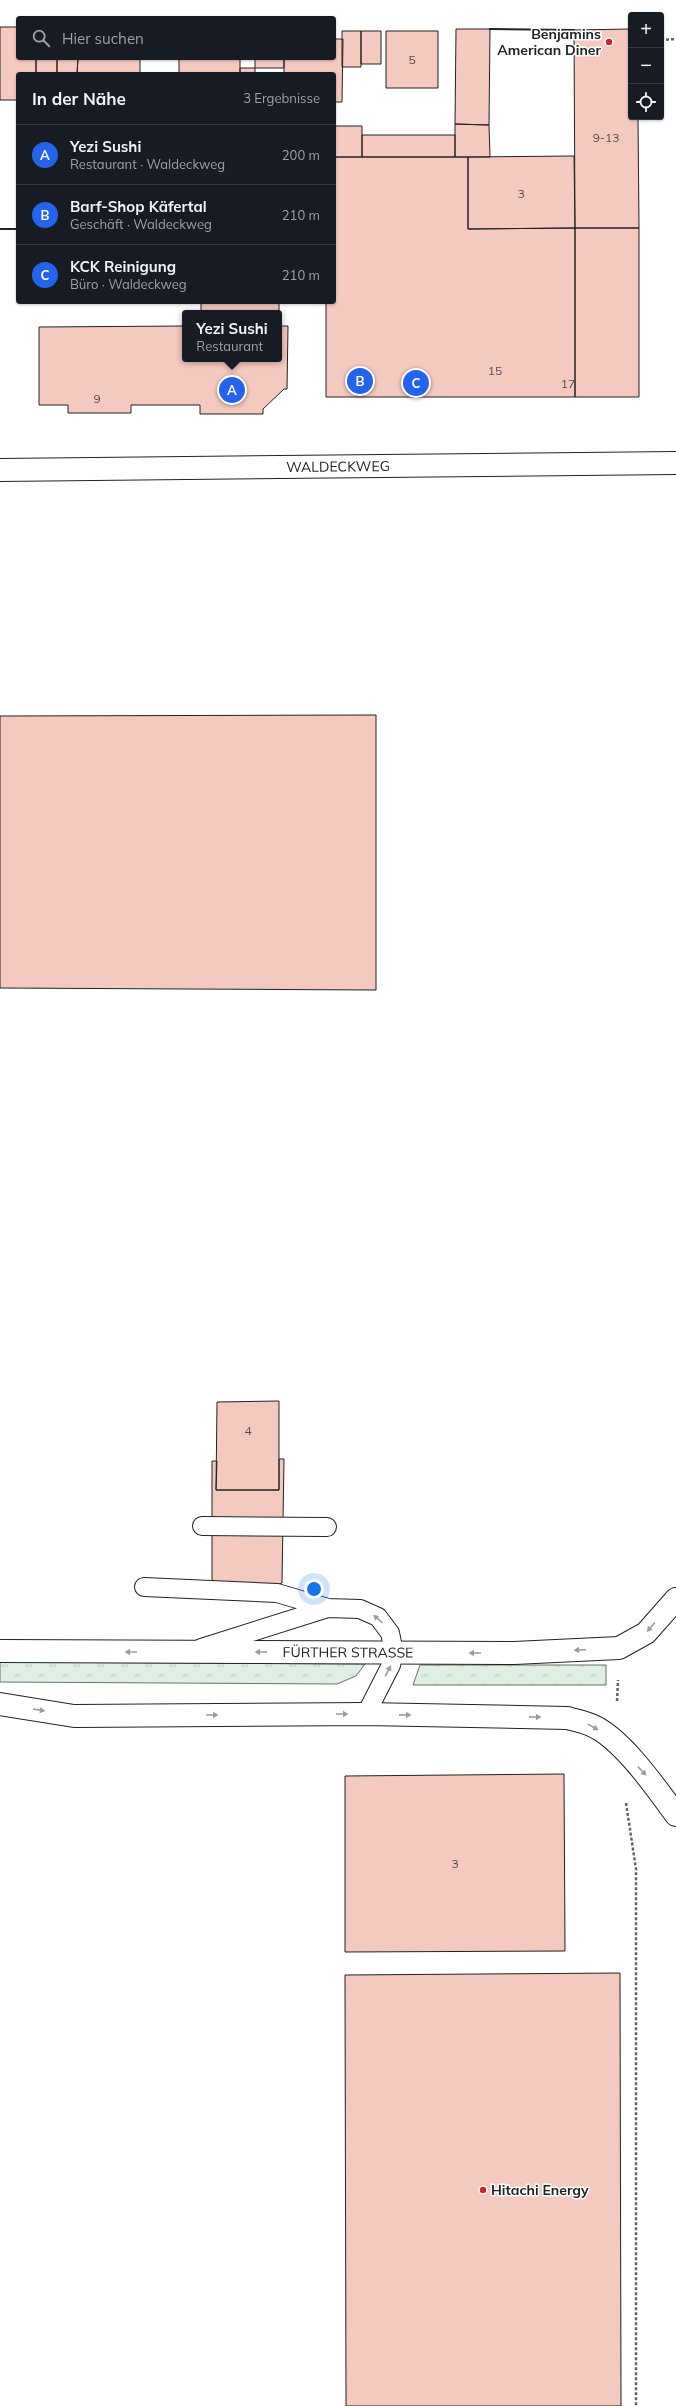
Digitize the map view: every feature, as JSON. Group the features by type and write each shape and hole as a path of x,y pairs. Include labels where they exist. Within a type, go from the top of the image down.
{"street":[{"name":"WALDECKWEG","path":"0,470 676,463"},
{"name":"FÜRTHER STRASSE","path":"0,1651 514,1653 619,1648 646,1633 676,1599"},
{"path":"0,1704 74,1716 366,1714 567,1718 592,1725 616,1743 650,1779 676,1815"}],"lane":[{"path":"202,1526 327,1527"},
{"path":"144,1587 277,1593 328,1608 360,1609 378,1617 390,1633 394,1652 391,1665 366,1714"},
{"path":"189,1652 328,1608"}],"path":[{"path":"664,40 676,39"},
{"path":"616,1743 619,1648"},
{"path":"625,1798 636,1868 636,2406"}],"green space":[{"path":"0,1662 365,1664 356,1676 337,1684 0,1682"},
{"path":"420,1665 606,1665 606,1685 413,1685"}],"building":[{"path":"0,27 16,27 16,60 36,60 36,72 16,72 16,100 0,100"},
{"path":"456,29 490,29 489,125 455,124"},
{"path":"628,29 628,120 638,120 639,228 575,228 574,30"},
{"path":"342,31 361,31 361,67 342,67"},
{"path":"361,31 381,31 381,64 361,64"},
{"path":"386,31 438,31 438,88 386,88"},
{"path":"336,39 343,39 342,102 336,102 336,72 284,72 284,60 336,60"},
{"path":"36,60 57,60 57,72 36,72"},
{"path":"57,60 78,60 77,72 57,72"},
{"path":"78,60 140,60 140,72 77,72"},
{"path":"179,60 240,60 240,72 179,72"},
{"path":"255,60 284,60 284,68 255,68"},
{"path":"240,68 255,68 255,72 240,72"},
{"path":"455,124 489,125 490,157 455,157"},
{"path":"336,126 362,126 362,157 336,157"},
{"path":"362,135 455,135 455,157 362,157"},
{"path":"574,156 575,228 468,229 468,157"},
{"path":"336,157 468,157 468,229 575,228 575,397 326,397 326,304 336,304"},
{"path":"575,228 639,228 639,397 575,397"},
{"path":"201,304 279,304 279,310 201,310"},
{"path":"182,326 182,362 282,362 282,326 288,326 287,389 284,389 263,409 263,414 200,414 200,405 131,405 131,413 68,413 68,405 39,405 39,327"},
{"path":"376,715 376,990 0,988 0,716"},
{"path":"279,1401 279,1490 216,1490 217,1402"},
{"path":"279,1459 284,1459 282,1583 277,1585 214,1583 212,1579 212,1461 217,1461 216,1490 279,1490"},
{"path":"564,1774 565,1951 345,1952 345,1776"},
{"name":"Hitachi Energy","path":"620,1973 621,2406 346,2406 345,1975"}],"wall":[{"path":"490,29 574,30"},
{"path":"0,229 16,229"}],"place":[{"name":"Benjamins American Diner","path":"609,42"},
{"name":"Barf-Shop Käfertal","path":"360,381"},
{"name":"KCK Reinigung","path":"416,383"},
{"name":"Yezi Sushi","path":"232,390"},
{"name":"Hitachi Energy","path":"483,2190"}]}
